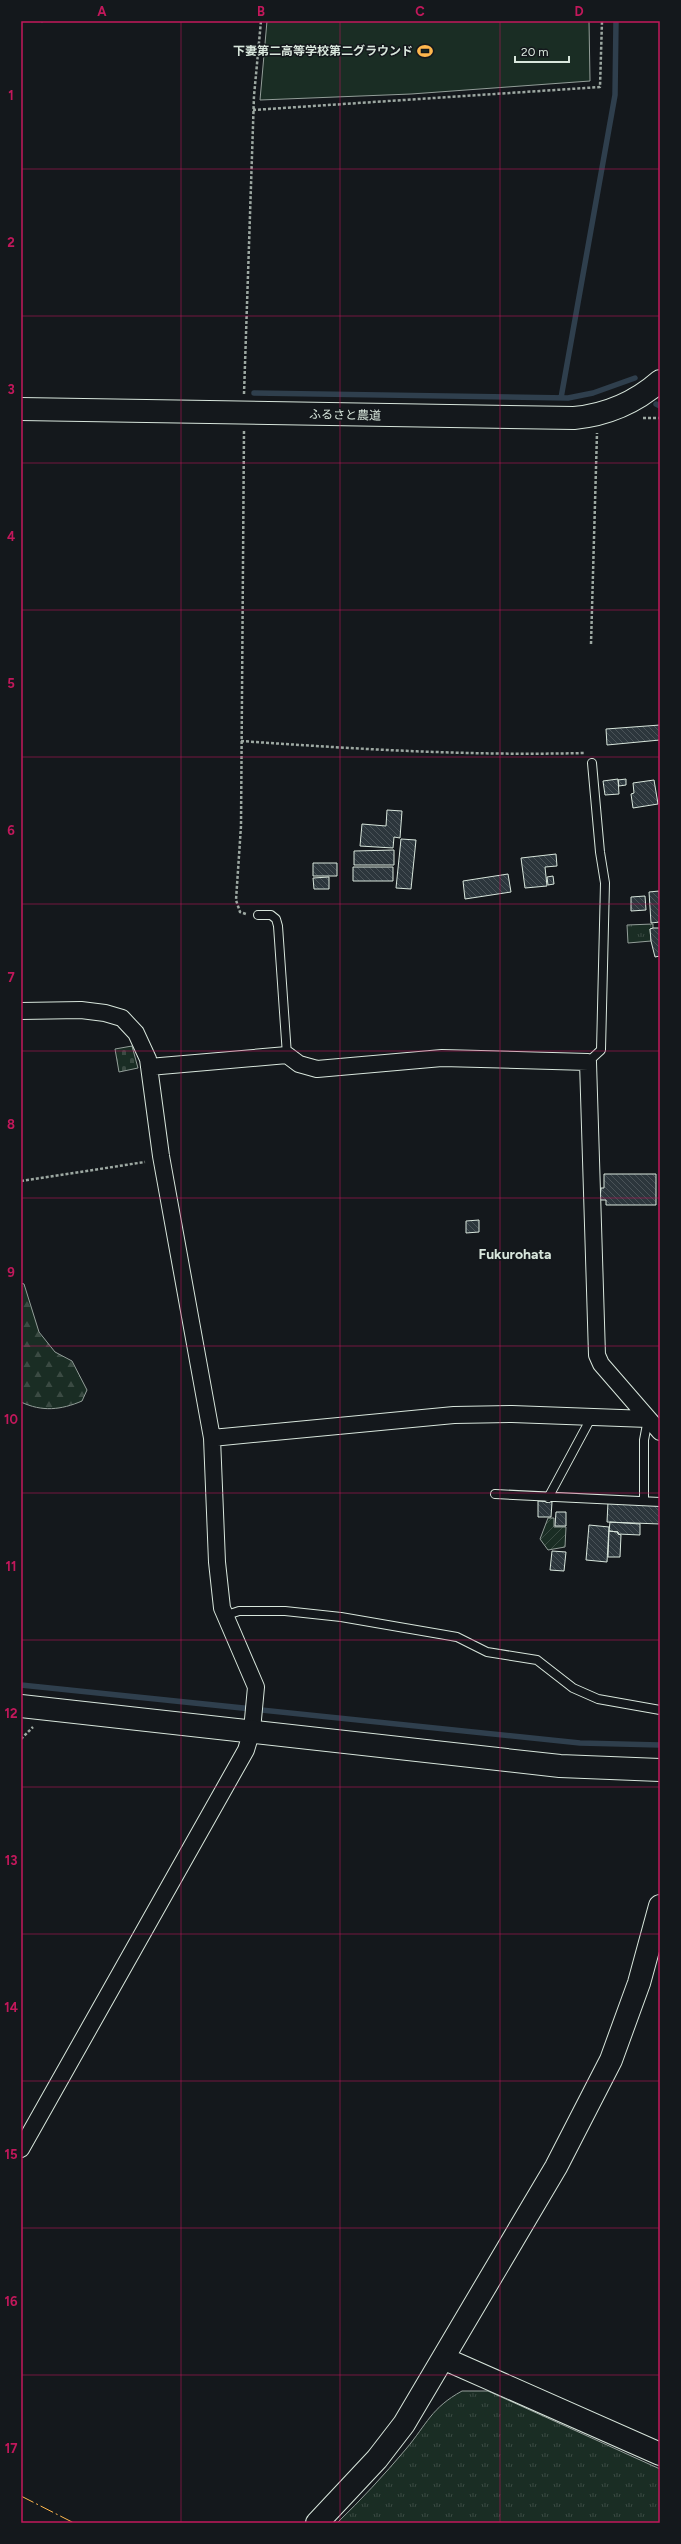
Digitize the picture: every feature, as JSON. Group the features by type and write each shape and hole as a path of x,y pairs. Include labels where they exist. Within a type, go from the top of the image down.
{"street":[{"name":"ふるさと農道","path":"21,409 574,418 597,415 632,400 660,381"},
{"path":"21,1011 80,1010 105,1013 122,1018 136,1033 148,1059 162,1160 212,1438 216,1562 222,1608 224,1616 253,1676 256,1687 253,1718 246,1750 237,1768 21,2149"},
{"path":"149,1067 287,1055 299,1064 317,1069 442,1058 588,1062 597,1355 601,1364 660,1432"},
{"path":"212,1438 454,1415 512,1414 648,1419"},
{"path":"21,1706 253,1718 560,1766 660,1770"},
{"path":"317,2523 377,2460 404,2424 445,2359 556,2167 611,2060 639,1983 660,1906"},
{"path":"445,2359 660,2454"}],"lane":[{"path":"588,1062 601,1050 605,893 592,763"},
{"path":"258,915 271,915 276,919 278,926 287,1055"},
{"path":"548,1498 591,1418"},
{"path":"644,1501 644,1440 648,1419"},
{"path":"495,1494 548,1498 660,1502"},
{"path":"224,1616 239,1611 292,1612 341,1617 457,1637 488,1652 537,1660 573,1688 598,1699 660,1710"}],"path":[{"path":"258,915 240,912 237,908 241,741 244,413 253,110 261,21"},
{"path":"253,110 600,87 602,21"},
{"path":"591,644 597,415"},
{"path":"241,741 444,753 583,753 588,754 592,763"},
{"path":"21,1181 162,1160"}],"green space":[{"name":"下妻第二高等学校第二グラウンド","path":"267,21 589,21 590,81 411,94 260,100"},
{"path":"653,924 653,928 650,929 651,941 628,943 627,925"},
{"path":"132,1046 138,1068 119,1072 115,1049"},
{"path":"21,1283 24,1284 39,1332 55,1352 72,1361 87,1390 82,1401 52,1409 36,1407 21,1402"},
{"path":"548,1518 554,1518 554,1527 566,1527 565,1547 548,1550 540,1539"},
{"path":"462,2391 488,2391 660,2469 660,2523 337,2523 364,2496 406,2449 436,2410"}],"building":[{"path":"660,725 660,740 607,745 606,729"},
{"path":"618,779 619,794 605,795 603,781"},
{"path":"626,779 626,785 619,786 618,780"},
{"path":"654,780 658,804 633,808 631,794 634,793 633,783"},
{"path":"387,810 402,811 400,838 394,837 393,848 360,846 362,824 386,826"},
{"path":"401,839 416,840 411,889 396,888"},
{"path":"394,850 394,865 354,865 354,851"},
{"path":"556,854 557,866 545,867 547,886 525,888 521,858"},
{"path":"313,863 337,863 337,876 313,876"},
{"path":"353,867 393,867 393,881 353,881"},
{"path":"508,874 511,892 465,899 463,881"},
{"path":"553,876 554,884 548,885 547,877"},
{"path":"329,877 329,889 314,889 313,878"},
{"path":"659,891 660,922 651,923 649,892"},
{"path":"645,896 646,910 631,911 631,897"},
{"path":"660,928 660,956 655,957 650,929"},
{"path":"604,1174 656,1174 656,1205 606,1205 606,1200 600,1200 601,1188 604,1188"},
{"path":"479,1220 479,1232 466,1233 466,1221"},
{"path":"538,1501 552,1502 551,1517 538,1517"},
{"path":"608,1502 660,1505 660,1524 607,1522"},
{"path":"556,1512 566,1512 566,1526 555,1526"},
{"path":"610,1522 640,1524 640,1535 618,1534 618,1532 609,1531"},
{"path":"589,1525 609,1527 607,1562 586,1560"},
{"path":"609,1531 618,1532 618,1534 621,1535 620,1557 608,1557"},
{"path":"552,1551 566,1552 564,1571 550,1570"}],"waterway":[{"path":"561,398 615,95 616,21"},
{"path":"254,393 568,398 593,393 635,378"},
{"path":"656,404 660,406"},
{"path":"21,1685 580,1743 660,1745"}],"power":[{"path":"21,2496 74,2523"}],"place":[{"name":"下妻第二高等学校第二グラウンド","path":"425,51"}],"district":[{"name":"Fukurohata","path":"515,1254"}]}
